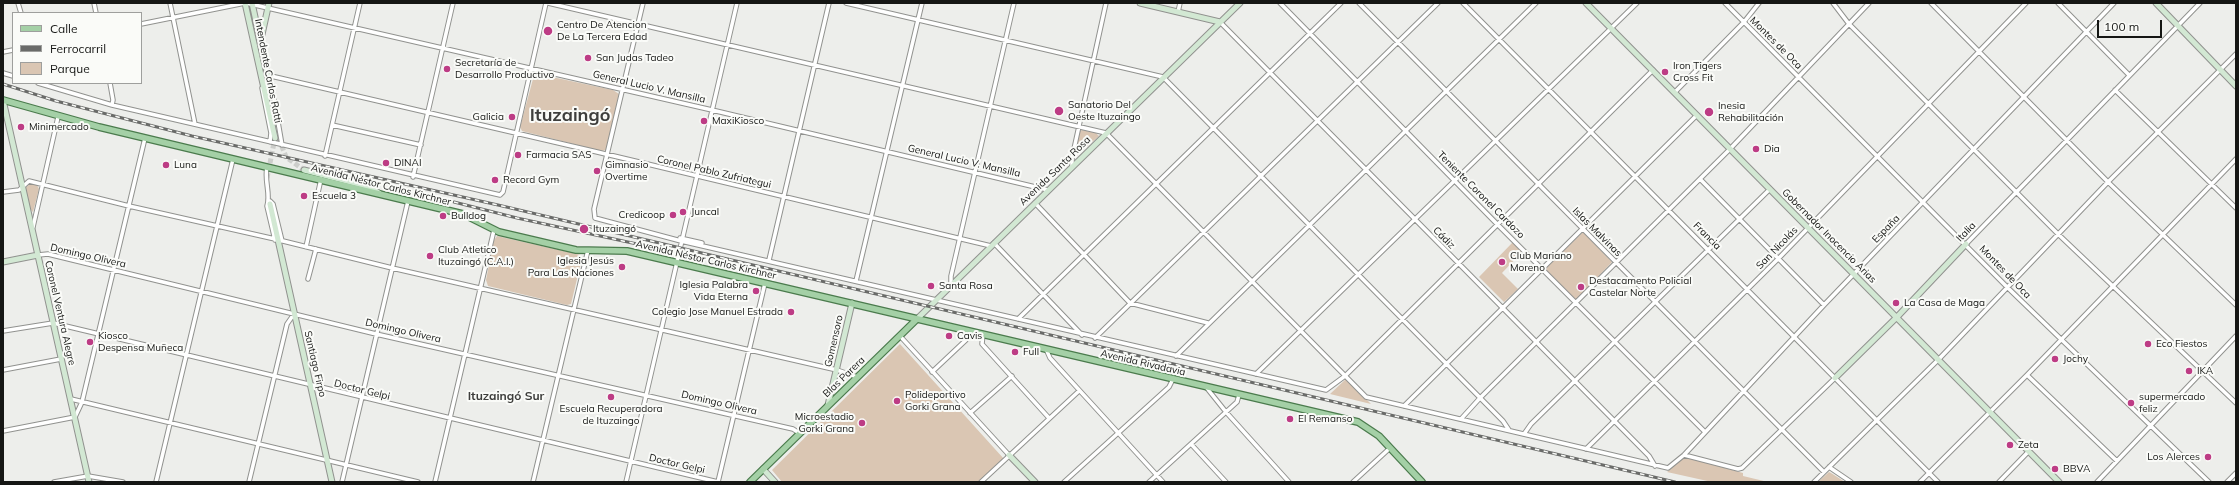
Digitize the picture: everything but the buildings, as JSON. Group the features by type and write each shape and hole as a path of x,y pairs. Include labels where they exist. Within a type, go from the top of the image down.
{"main road":[{"name":"Avenida Néstor Carlos Kirchner","path":"3,100 58,117 463,214 494,230 571,248 627,251 917,319"},
{"name":"Avenida Rivadavia","path":"917,319 1365,425 1390,448"},
{"name":"Blas Parera","path":"750,482 917,319"},
{"path":"1390,448 1422,482"}],"street":[{"path":"170,3 195,124"},
{"path":"142,24 245,3"},
{"name":"General Lucio V. Mansilla","path":"245,3 268,6 354,28 624,89 1048,190"},
{"name":"Intendente Carlos Ratti","path":"245,3 262,81 277,139 267,72 253,4"},
{"path":"325,156 360,3"},
{"path":"413,176 453,3"},
{"path":"41,84 112,105 496,195 502,194 530,68 547,3 991,105 1106,133 1366,397 1655,466"},
{"path":"608,154 643,3"},
{"path":"626,482 737,3"},
{"path":"769,260 829,3"},
{"path":"846,3 1163,77 1357,275 1503,421 1509,430"},
{"path":"856,281 922,3"},
{"path":"951,285 951,276 1014,3"},
{"path":"1072,166 1072,158 1106,3"},
{"path":"1140,3 1220,22"},
{"path":"1178,12 1180,3"},
{"name":"Avenida Santa Rosa","path":"917,319 1240,3"},
{"name":"Teniente Coronel Cardozo","path":"1280,3 1497,224 1705,432"},
{"path":"1018,318 1341,3"},
{"name":"Islas Malvinas","path":"1359,3 1494,141 1824,472"},
{"path":"1095,338 1438,3"},
{"name":"Francia","path":"1463,3 1938,482"},
{"path":"1176,356 1536,3"},
{"name":"Gobernador Inocencio Arias","path":"1586,3 2059,482"},
{"path":"1256,374 1637,3"},
{"name":"Montes de Oca","path":"1725,3 1922,203 1966,244 2008,288 2209,482"},
{"path":"1674,92 1744,22 1759,3"},
{"path":"1833,3 1849,24 1974,150 2112,286 2236,403"},
{"path":"1461,420 1480,398 1730,149 1869,3"},
{"path":"1931,3 2108,182 2236,305"},
{"name":"San Nicolás","path":"1586,450 1778,259 2026,3"},
{"path":"2058,3 2129,75"},
{"name":"España","path":"1655,466 1671,468 1684,455 1794,336 2114,3"},
{"path":"2156,3 2236,86"},
{"name":"Italia","path":"1684,455 1740,469 1897,317 2067,139 2200,3"},
{"path":"261,41 268,6"},
{"name":"Cádiz","path":"1220,22 1650,456 1655,466"},
{"path":"1814,482 1938,359 2060,235 2108,182 2236,54"},
{"path":"1345,376 1652,70"},
{"name":"Intendente Carlos Ratti","path":"267,72 271,76 282,145"},
{"name":"Coronel Pablo Zufriategui","path":"271,76 427,114 608,154 872,217 993,244"},
{"name":"Intendente Carlos Ratti","path":"262,81 262,92 271,133 270,142"},
{"path":"110,84 113,100 112,105"},
{"path":"2115,90 2236,208"},
{"name":"Coronel Ventura Alegre","path":"3,100 6,124 90,482"},
{"path":"1404,406 1697,115"},
{"path":"32,230 58,117"},
{"path":"332,125 420,145"},
{"path":"3,431 75,417 82,402 115,271 145,138"},
{"name":"Avenida Rivadavia","path":"608,154 594,215 597,220 1018,318 1095,338 1326,390 1345,376"},
{"path":"156,482 233,159"},
{"path":"1920,482 2027,375 2236,159"},
{"name":"Santiago Firpo","path":"267,166 265,177 279,240"},
{"path":"304,170 366,186 380,194"},
{"path":"306,247 322,179"},
{"path":"1700,179 1824,305"},
{"path":"3,192 21,187 29,181 392,268 837,370 857,377"},
{"path":"1524,434 1528,427 1770,189"},
{"path":"342,482 408,201"},
{"name":"Santiago Firpo","path":"270,203 273,204 294,314 332,482"},
{"name":"Santiago Firpo","path":"270,203 267,206 279,240"},
{"path":"1035,203 1130,303 1208,323"},
{"path":"435,482 494,230"},
{"path":"993,244 1043,292 1082,334"},
{"path":"308,279 316,250"},
{"path":"533,482 588,250"},
{"name":"Domingo Olivera","path":"3,262 48,254 376,334 793,429 800,433"},
{"path":"718,482 765,283"},
{"name":"Gomensoro","path":"828,405 852,303"},
{"path":"249,482 273,376 287,324 294,314"},
{"name":"Doctor Gelpi","path":"3,331 53,323 542,442 718,482"},
{"path":"932,372 966,340 971,332"},
{"path":"983,334 982,344 1049,418"},
{"path":"900,336 1035,482"},
{"path":"2096,482 2236,336"},
{"path":"1046,349 1050,358 1163,482"},
{"path":"3,370 61,359"},
{"path":"2027,375 2117,461"},
{"path":"970,413 1012,376"},
{"path":"1064,482 1170,387 1173,379"},
{"path":"1206,387 1226,412 1290,482"},
{"path":"981,482 1079,390"},
{"path":"1149,482 1237,402 1239,395"},
{"path":"71,399 418,482"},
{"path":"1191,444 1226,482"},
{"path":"1353,482 1390,448"},
{"path":"1999,482 2030,451"},
{"path":"1829,467 1851,482"},
{"path":"763,469 775,482"},
{"path":"2227,482 2236,473"},
{"path":"54,482 88,476 124,482"}],"green space":[{"path":"538,74 613,90 619,94 606,150 601,151 522,131 520,127 533,79"},
{"path":"1082,130 1096,133 1099,136 1074,158 1080,131"},
{"path":"31,183 37,185 39,189 33,212 30,209 25,188"},
{"path":"1583,232 1612,262 1576,300 1545,269"},
{"path":"497,236 581,255 582,258 571,304 567,305 488,286 486,280 494,240"},
{"name":"Club Mariano Moreno","path":"1513,242 1522,252 1502,273 1518,289 1504,302 1479,277"},
{"name":"Polideportivo Gorki Grana","path":"900,344 1004,459 980,482 782,482 772,470"},
{"path":"1346,379 1371,404 1330,394"},
{"path":"1685,457 1743,473 1743,476 1768,482 1712,482 1667,472"},
{"path":"1829,472 1831,473 1845,482 1818,482"}],"tunnel":[{"path":"267,178 275,138"},
{"path":"279,139 286,157 304,170"}],"railway":[{"path":"3,84 56,101 192,136 498,205 1675,482"},
{"path":"454,202 517,218 637,244"}],"place":[{"name":"Centro De Atencion De La Tercera Edad","path":"548,31"},
{"name":"San Judas Tadeo","path":"588,58"},
{"name":"Secretaría de Desarrollo Productivo","path":"447,69"},
{"name":"Iron Tigers Cross Fit","path":"1665,72"},
{"name":"Sanatorio Del Oeste Ituzaingo","path":"1059,111"},
{"name":"Inesia Rehabilitación","path":"1709,112"},
{"name":"Galicia","path":"512,117"},
{"name":"MaxiKiosco","path":"704,121"},
{"name":"Minimercado","path":"21,127"},
{"name":"Dia","path":"1756,149"},
{"name":"Farmacia SAS","path":"518,155"},
{"name":"DINAI","path":"386,163"},
{"name":"Luna","path":"166,165"},
{"name":"Gimnasio Overtime","path":"597,171"},
{"name":"Record Gym","path":"495,180"},
{"name":"Escuela 3","path":"304,196"},
{"name":"Juncal","path":"683,212"},
{"name":"Credicoop","path":"673,215"},
{"name":"Bulldog","path":"443,216"},
{"name":"Ituzaingó","path":"584,229"},
{"name":"Club Atletico Ituzaingó (C.A.I.)","path":"430,256"},
{"name":"Club Mariano Moreno","path":"1502,262"},
{"name":"Iglesia Jesús Para Las Naciones","path":"622,267"},
{"name":"Santa Rosa","path":"931,286"},
{"name":"Destacamento Policial Castelar Norte","path":"1581,287"},
{"name":"Iglesia Palabra Vida Eterna","path":"756,291"},
{"name":"La Casa de Maga","path":"1896,303"},
{"name":"Colegio Jose Manuel Estrada","path":"791,312"},
{"name":"Cavis","path":"949,336"},
{"name":"Kiosco Despensa Muñeca","path":"90,342"},
{"name":"Eco Fiestos","path":"2148,344"},
{"name":"Full","path":"1015,352"},
{"name":"Jochy","path":"2055,359"},
{"name":"IKA","path":"2189,371"},
{"name":"Escuela Recuperadora de Ituzaingo","path":"611,397"},
{"name":"Polideportivo Gorki Grana","path":"897,401"},
{"name":"supermercado feliz","path":"2131,403"},
{"name":"El Remanso","path":"1290,419"},
{"name":"Microestadio Gorki Grana","path":"862,423"},
{"name":"Zeta","path":"2010,445"},
{"name":"Los Alerces","path":"2208,457"},
{"name":"BBVA","path":"2055,469"}],"district":[{"name":"Ituzaingó","path":"570,116"},
{"name":"Ituzaingó Sur","path":"506,396"}]}
